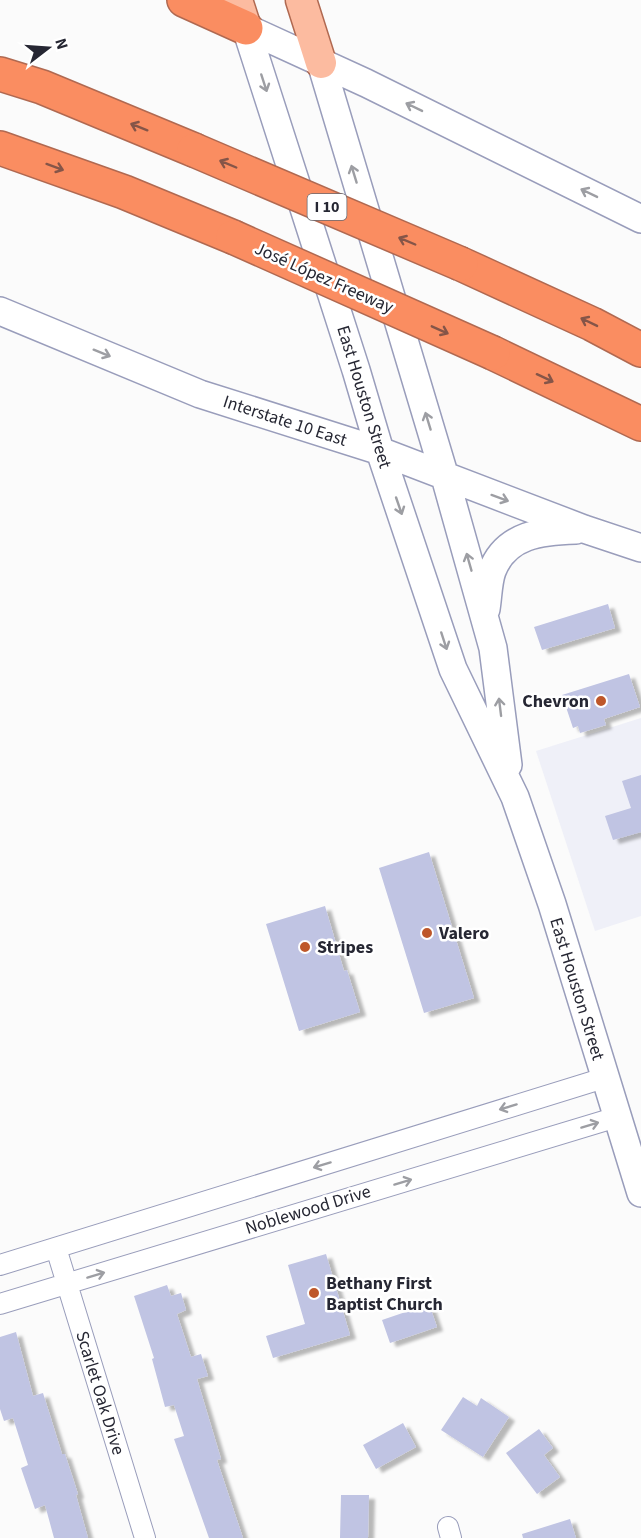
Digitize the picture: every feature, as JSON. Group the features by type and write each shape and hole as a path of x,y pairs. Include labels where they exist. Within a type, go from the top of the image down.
{"highway":[{"path":"184,0 242,14"},
{"name":"I 10","path":"0,74 42,87 461,264 592,324 641,350"},
{"name":"José López Freeway","path":"0,148 124,192 233,237 493,353 641,424"}],"main road":[{"name":"East Houston Street","path":"301,0 445,477 493,648 510,786"},
{"path":"242,14 321,63 641,219"},
{"name":"East Houston Street","path":"242,14 380,451 453,669 510,786 552,904 641,1193"},
{"name":"Interstate 10 East","path":"0,311 200,394 380,451 584,529 641,548"},
{"path":"485,619 492,572 502,552 514,542 544,531 584,529"}],"street":[{"path":"0,1265 604,1078"},
{"name":"Noblewood Drive","path":"0,1305 617,1117"},
{"name":"Scarlet Oak Drive","path":"56,1248 145,1538"}],"shaded area":[{"path":"641,718 641,916 595,931 536,751"}],"building":[{"name":"Chevron","path":"608,604 615,628 542,650 534,627"},
{"name":"Chevron","path":"629,674 640,707 604,719 606,725 580,733 578,726 573,728 562,695"},
{"path":"641,775 641,832 613,840 605,816 631,808 622,781"},
{"name":"Valero","path":"429,852 474,998 424,1013 379,868"},
{"name":"Stripes","path":"325,906 344,971 347,970 360,1012 299,1031 266,924"},
{"path":"326,1254 350,1335 273,1358 266,1336 305,1324 288,1265"},
{"path":"167,1285 171,1296 181,1293 186,1310 177,1314 191,1357 201,1354 208,1376 197,1379 221,1459 217,1460 243,1538 209,1538 174,1439 184,1436 174,1405 165,1407 152,1359 154,1358 134,1296"},
{"path":"429,1304 437,1327 390,1343 382,1320"},
{"path":"16,1332 33,1396 43,1393 62,1454 65,1454 78,1494 76,1495 88,1538 54,1538 45,1505 35,1509 21,1468 28,1465 13,1418 4,1421 0,1409 0,1337"},
{"path":"463,1397 477,1406 481,1398 509,1417 483,1457 441,1430"},
{"path":"403,1423 416,1447 376,1469 363,1445"},
{"path":"539,1429 553,1448 544,1455 560,1477 537,1494 506,1453"},
{"path":"341,1495 369,1495 368,1538 340,1538"},
{"path":"570,1519 576,1538 523,1538 522,1534"}],"place":[{"name":"Chevron","path":"601,701"},
{"name":"Valero","path":"427,933"},
{"name":"Stripes","path":"305,947"},
{"name":"Bethany First Baptist Church","path":"314,1293"}]}
